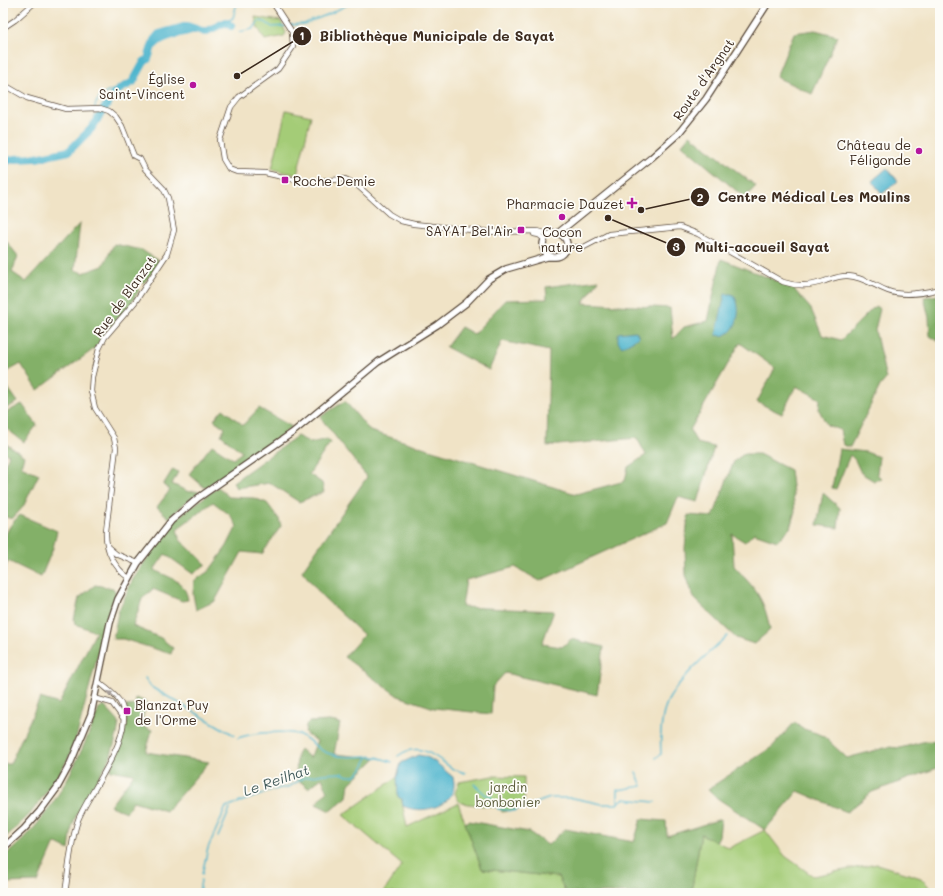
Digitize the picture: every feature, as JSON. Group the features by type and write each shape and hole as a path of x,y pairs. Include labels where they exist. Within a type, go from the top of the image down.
{"main road":[{"name":"Route d'Argnat","path":"558,233 651,158 678,134 706,99 768,3"},
{"path":"564,236 573,220"},
{"path":"3,848 24,829 57,788 82,739 94,698 110,623 118,599 138,563 171,521 198,498 292,433 378,362 437,325 466,303 488,280 506,269 562,255 568,242 564,236 558,233 546,237 542,253 533,262"},
{"path":"543,248 548,255 553,257"}],"street":[{"path":"3,28 15,20 34,3"},
{"path":"273,3 291,29 294,39 292,50 273,73 239,97 229,112 220,140 223,159 229,169 237,172 265,173 305,182 345,179 357,185 389,214 408,223 461,229 516,232 538,231 546,237"},
{"name":"Rue de Blanzat","path":"3,84 27,98 66,109 104,109 116,117 122,126 130,150 134,156 140,159 145,169 166,193 174,230 162,264 135,302 103,341 92,378 91,391 94,408 112,435 116,448 106,531 107,545 116,566 129,578"},
{"path":"567,247 584,247 609,234 680,227 698,234 783,282 792,285 808,286 838,277 848,276 860,278 890,292 917,293 940,289"},
{"path":"107,545 116,554 138,563"},
{"path":"65,893 78,820 112,760 123,718 123,710 120,702 98,681"},
{"path":"94,698 112,702 123,718"}],"green space":[{"path":"255,17 281,21 286,33 284,36 265,40 257,26"},
{"path":"815,30 838,36 812,94 776,77 794,33"},
{"path":"286,110 311,116 297,175 272,169"},
{"path":"690,135 756,186 745,198 682,145"},
{"path":"80,223 75,270 83,273 103,266 114,244 142,250 160,262 144,283 140,281 135,287 139,290 131,304 105,332 98,346 38,390 21,364 3,374 3,237 18,256 12,272 26,282"},
{"path":"721,259 792,287 811,309 822,335 841,340 875,306 880,309 875,330 886,379 880,386 850,447 843,445 840,430 827,425 819,410 820,399 796,386 782,414 757,402 775,368 740,343 690,430 697,443 714,447 698,502 678,497 667,523 540,581 515,567 466,580 462,607 554,611 542,644 562,647 571,639 604,647 597,695 505,673 493,686 491,714 434,708 398,696 344,657 364,635 323,597 302,571 367,477 320,417 345,401 370,431 576,494 625,481 628,467 646,455 637,438 547,446 549,351 502,341 489,370 446,347 461,327 474,334 505,300 547,299 546,287 599,280 583,303 670,308 673,339 684,327 708,321"},
{"path":"940,295 940,342 930,336 929,318 924,297"},
{"path":"3,381 18,402 3,410"},
{"path":"22,404 37,425 24,442 3,426 3,420 7,412"},
{"path":"259,408 292,427 271,444 205,488 189,474 212,445 233,459 242,452 221,435 225,428 214,420 223,409 243,425"},
{"path":"297,436 311,443 327,439 330,443 309,474 322,483 324,492 299,502 270,483 236,488 233,482"},
{"path":"3,442 24,456 21,466 39,474 23,507 12,519 3,516 3,468 9,455 3,452"},
{"path":"839,449 866,452 879,457 877,474 881,478 874,481 861,473 855,460 850,455 836,489 832,488"},
{"path":"744,454 759,454 790,470 795,511 790,528 777,541 754,533 745,542 732,534 734,566 748,581 758,595 768,619 770,630 754,644 736,638 694,598 686,575 685,548 688,515 713,517 734,461"},
{"path":"173,469 178,472 172,484 189,492 199,492 169,518 157,507 170,490 163,485"},
{"path":"218,487 229,497 254,498 267,503 279,519 281,526 262,554 242,552 215,601 196,610 193,594 194,581 209,571 227,546 237,526 230,515 213,502 177,529 180,540 206,564 193,574 165,554 154,570 176,580 184,588 188,600 182,601 153,589 142,599 133,626 161,638 173,648 171,654 123,639 113,639 118,612 133,579 166,531 178,517"},
{"path":"823,493 840,508 838,528 817,525"},
{"path":"20,515 57,531 53,548 41,577 8,561 3,574 3,549 6,535 9,528"},
{"path":"95,585 113,588 116,593 109,611 77,735 69,757 56,779 30,814 6,837 3,832 3,764 10,764 40,698 59,704 96,632 75,624 74,619 79,598"},
{"path":"136,698 146,702 141,726 152,730 146,752 209,762 166,811 133,801 126,812 110,806 134,774 110,770 127,725 126,706 135,705"},
{"path":"104,706 119,722 117,735 110,758 76,816 72,827 69,850 55,843 38,882 3,883 3,857 36,826 49,808 72,770 99,709"},
{"path":"330,721 340,723 334,754 376,758 349,784 347,797 330,811 316,804 327,791 322,778 308,788 296,778 297,754 300,749 310,758 317,741 305,733 306,725 309,722"},
{"path":"795,722 801,728 822,735 847,758 888,747 900,748 926,741 940,742 940,767 872,792 847,812 798,791 765,830 717,798 708,789 772,747"},
{"name":"jardin bonbonier","path":"493,776 524,777 524,807 502,812 500,808 461,803 458,800 455,793 459,782"},
{"path":"397,777 407,827 458,803 482,869 558,877 566,893 383,893 402,865 343,815"},
{"path":"641,819 666,821 667,836 721,819 719,836 716,842 701,834 691,893 566,893 558,877 482,869 465,823 469,821 529,832 548,845 565,829 634,842"},
{"path":"765,830 785,856 813,876 877,864 921,878 935,893 691,893 701,834 729,848"}],"water":[{"path":"887,168 898,181 882,194 872,181"},
{"path":"725,294 732,294 736,299 738,306 737,321 734,328 729,333 716,335"},
{"path":"636,331 639,337 622,347 618,342 618,333"},
{"path":"418,755 433,760 453,777 454,787 451,795 446,801 430,809 411,809 403,806 402,799 398,797 397,777 401,763"}],"waterway":[{"path":"226,22 233,18 237,3"},
{"path":"290,25 304,24 351,3"},
{"path":"239,32 253,29 259,21 265,22 272,27 286,26"},
{"path":"3,162 14,159 36,158 69,151 91,129 114,94 133,82 144,62 148,59 154,40 159,34 187,26 205,32 226,22 231,26"},
{"path":"154,45 168,37 195,29"},
{"path":"95,108 100,97 112,90 120,89"},
{"path":"656,758 661,754 662,725 665,708 669,699 675,689 692,669 727,636"},
{"path":"145,678 151,687 234,735"},
{"path":"238,738 261,733 279,732 296,734 302,736 330,754 346,757 367,756"},
{"name":"Le Reilhat","path":"398,756 412,750 426,751 455,770 465,773"},
{"name":"Le Reilhat","path":"371,756 390,761"},
{"name":"Le Reilhat","path":"202,874 208,848 226,807 280,788 287,788 303,778 323,774 341,773 348,776 355,776 362,769 368,757 377,757 392,762"},
{"name":"Le Reilhat","path":"618,802 618,790 642,786 636,772"},
{"name":"Le Reilhat","path":"474,784 486,795 491,795 491,802 498,804 498,809 513,811 550,798 573,798 602,804 617,804 623,799 655,802"},
{"path":"218,837 230,809"},
{"name":"Le Reilhat","path":"199,893 201,880"}],"place":[{"name":"Bibliothèque Municipale de Sayat","path":"237,76"},
{"name":"Église Saint-Vincent","path":"193,85"},
{"name":"Château de Féligonde","path":"919,151"},
{"name":"Roche Demie","path":"285,180"},
{"name":"Pharmacie Dauzet","path":"632,203"},
{"name":"Centre Médical Les Moulins","path":"641,210"},
{"name":"Cocon nature","path":"562,217"},
{"name":"Multi-accueil Sayat","path":"608,218"},
{"name":"SAYAT Bel'Air","path":"521,230"},
{"name":"Blanzat Puy de l'Orme","path":"127,711"}]}
